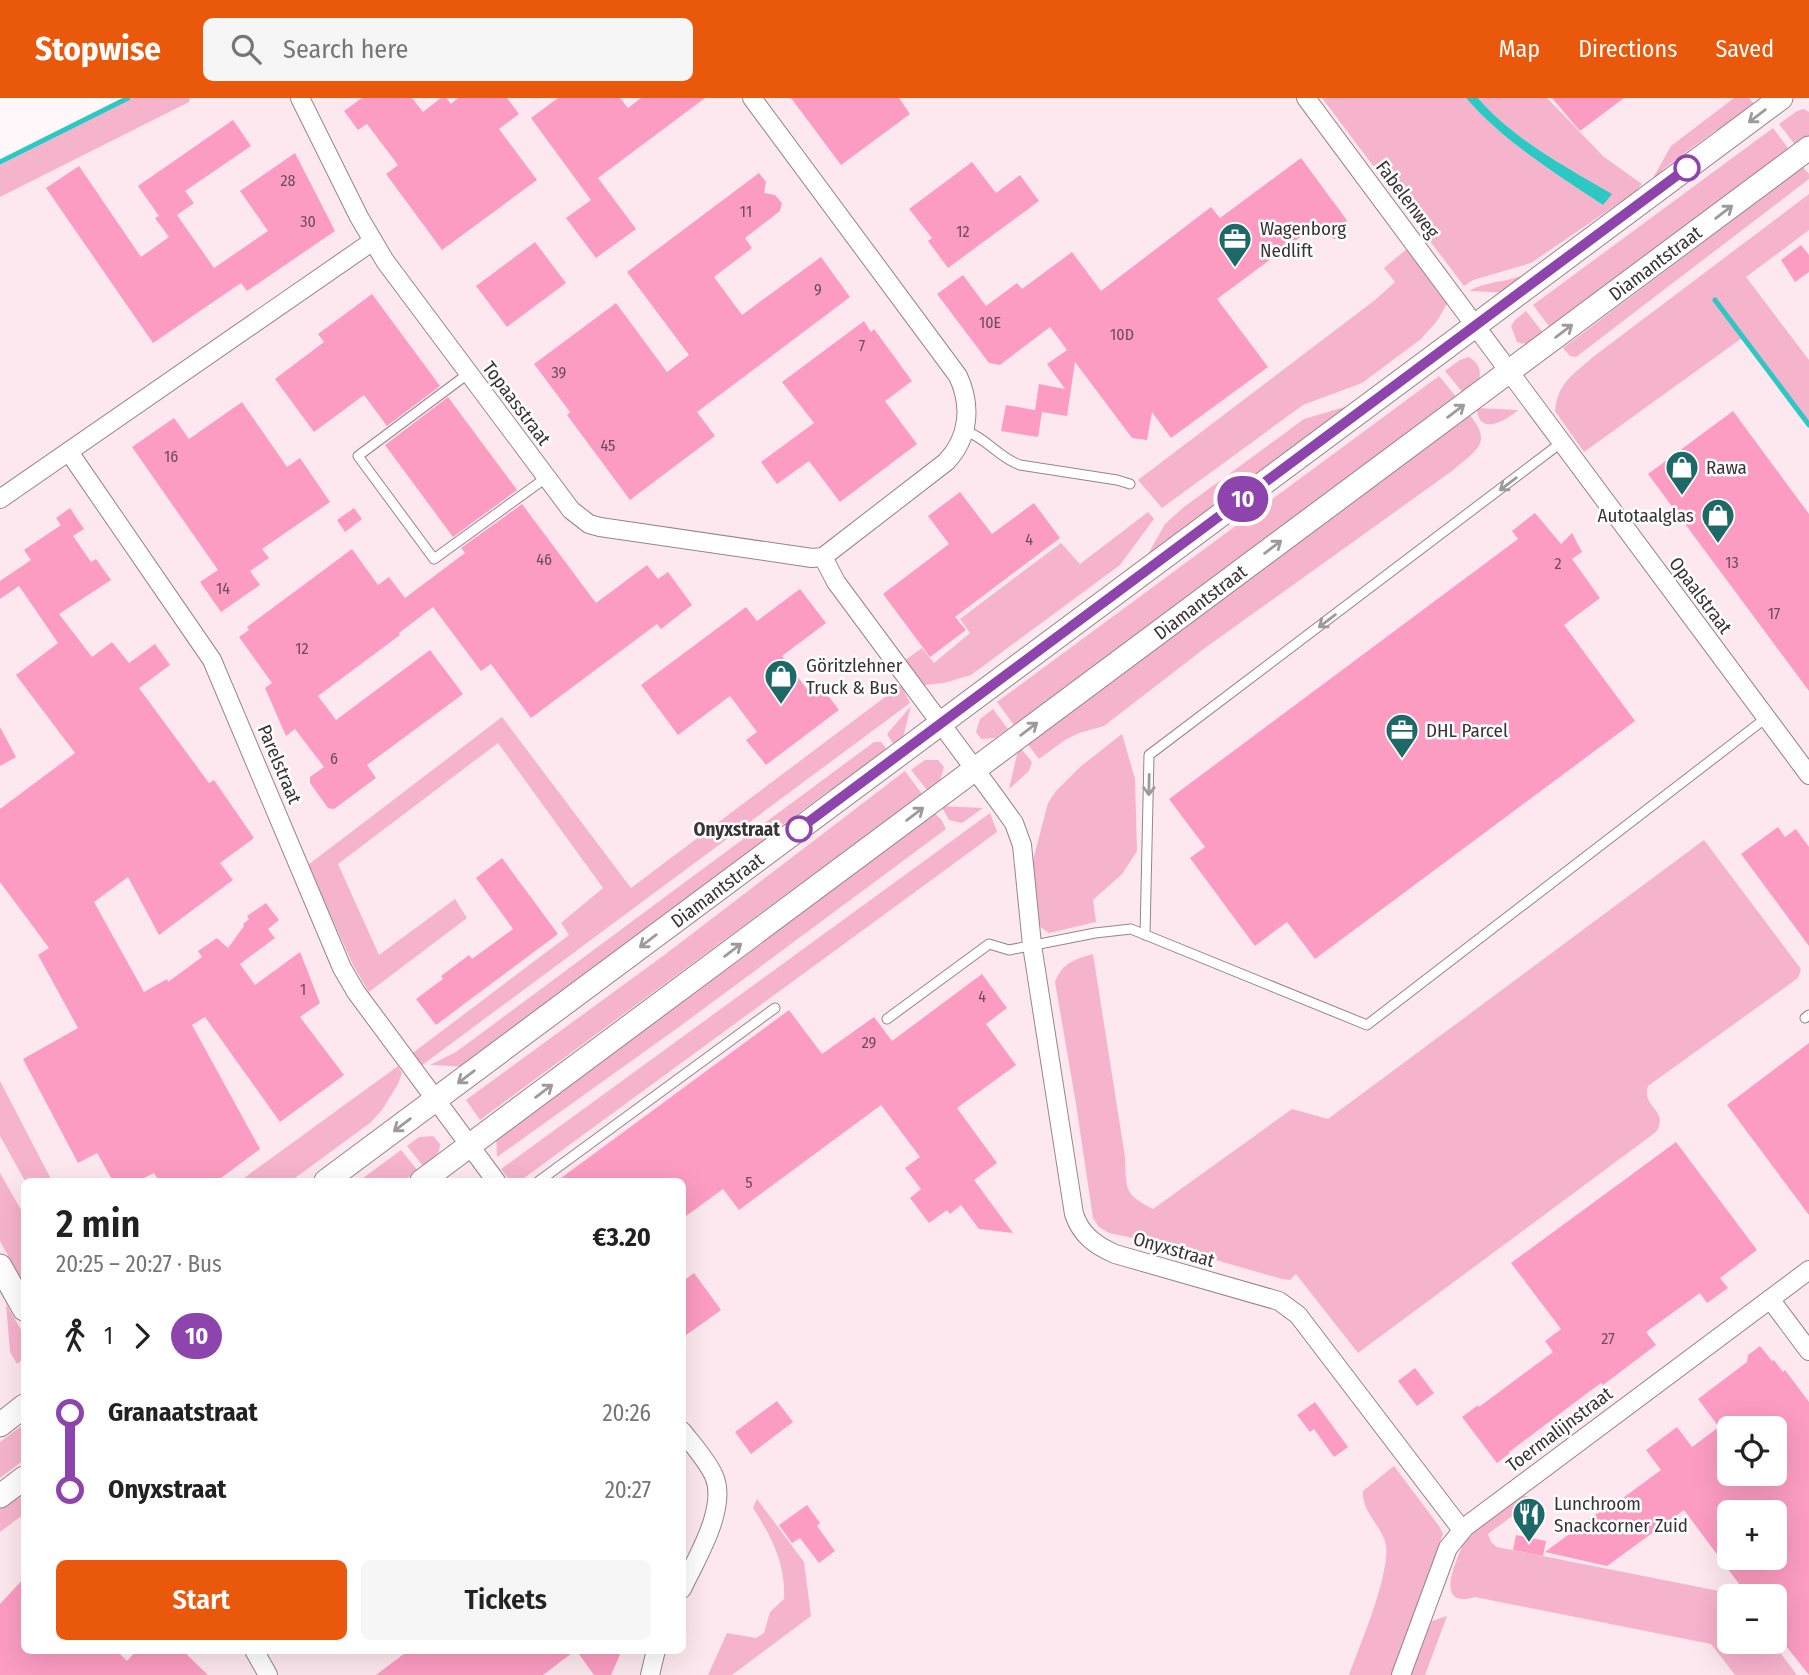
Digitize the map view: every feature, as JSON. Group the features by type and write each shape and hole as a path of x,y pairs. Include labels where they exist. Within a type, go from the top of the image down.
{"main road":[{"name":"Diamantstraat","path":"330,1178 1781,98"},
{"name":"Diamantstraat","path":"426,1178 1809,148"},
{"path":"0,1266 21,1304"},
{"path":"0,1425 21,1408"},
{"path":"0,1496 21,1480"}],"street":[{"name":"Topaasstraat","path":"300,98 385,261 571,510 589,524 801,557 823,557"},
{"path":"752,98 958,376 963,387 968,413 957,451 823,557 836,582 940,724"},
{"name":"Fabelenweg","path":"1307,98 1509,371"},
{"path":"0,499 373,241"},
{"name":"Opaalstraat","path":"1509,371 1809,775"},
{"name":"Parelstraat","path":"69,452 212,660 342,968 372,1016 470,1146"},
{"name":"Onyxstraat","path":"940,724 1020,834 1032,945 1074,1214 1082,1231 1096,1244 1115,1254 1289,1306 1462,1530"},
{"path":"470,1146 494,1178"},
{"name":"Toermalijnstraat","path":"1401,1675 1448,1548 1462,1530 1809,1270"},
{"path":"1770,1299 1809,1351"},
{"path":"686,1436 716,1479 718,1496 715,1516 686,1580"},
{"path":"256,1654 268,1675"},
{"path":"650,1675 655,1654"}],"lane":[{"path":"469,373 358,456 434,559 547,477"},
{"path":"964,430 978,435 1012,462 1020,465 1116,480 1130,485"},
{"path":"1145,935 1149,755 1562,442"},
{"path":"887,1020 989,944 1009,950 1095,933 1131,929 1367,1025 1766,718"},
{"path":"543,1178 775,1008"}],"shaded area":[{"path":"132,98 190,98 189,102 0,197 0,165"},
{"path":"143,98 1809,98 1809,1675 0,1675 0,170"},
{"path":"1322,98 1466,98 1513,143 1603,205 1611,194 1524,139 1478,98 1547,98 1604,157 1642,184 1635,192 1531,263 1473,280 1464,286"},
{"path":"1734,98 1749,98 1758,109 1722,137 1716,130 1662,170 1667,178 1513,293 1469,291 1530,272 1637,194 1653,178 1671,146"},
{"path":"1804,109 1809,112 1809,138 1797,147 1779,124"},
{"path":"1773,128 1791,152 1551,329 1533,305"},
{"path":"1803,167 1809,174 1809,179 1576,357 1570,356 1563,348"},
{"path":"1809,194 1809,230 1746,277 1809,360 1809,425 1742,338 1584,452 1555,411 1559,393 1567,380 1593,357"},
{"path":"1409,247 1448,302 1437,321 1421,339 1362,383 1303,405 1162,508 1138,480 1375,300 1395,282 1384,268"},
{"path":"1526,311 1544,334 1525,344 1517,342 1511,326"},
{"path":"1469,357 1478,365 1480,379 1479,383 1464,394 1445,371"},
{"path":"1439,376 1458,399 1014,725 997,702"},
{"path":"1375,398 1139,570 1165,524 1184,507 1304,419"},
{"path":"1477,408 1518,410 1500,422 1487,424 1482,422"},
{"path":"1469,414 1476,424 1481,440 1475,452 1452,471 1205,648 1104,726 1065,740 1039,759 1026,742"},
{"path":"1148,512 1154,519 1120,565 971,675 944,683 924,685 905,660 922,648 934,663 970,633 960,619 1061,543 1080,564"},
{"path":"901,685 910,703 421,1066 410,1055 569,935 561,923 603,888 498,743 338,864 379,955 455,899 467,918 369,992 353,965 308,865 502,717 631,888"},
{"path":"911,706 899,753 887,734"},
{"path":"993,709 1008,729 995,738 981,739 976,732 980,719"},
{"path":"1122,734 1135,779 1137,851 1122,874 1093,900 1096,922 1049,933 1039,926 1033,860 1048,803 1080,767"},
{"path":"874,742 881,742 891,755 836,796 830,790 778,828 783,836 471,1067 430,1065 456,1052"},
{"path":"1019,746 1032,762 1029,771 1009,789"},
{"path":"925,760 938,760 944,767 940,780 927,790 911,770"},
{"path":"905,771 922,794 480,1120 466,1100 667,953"},
{"path":"941,806 983,808 962,823 949,820"},
{"path":"933,812 941,819 946,829 679,1027 497,1157 496,1135"},
{"path":"990,813 997,832 524,1178 508,1178 501,1169"},
{"path":"1704,840 1801,969 1798,978 1648,1086 1648,1099 1660,1119 1656,1132 1358,1353 1296,1274 1290,1280 1282,1279 1156,1243 1109,1233 1099,1227 1093,1218 1055,982 1070,963 1093,954 1128,1189 1136,1199 1153,1209 1292,1109 1328,1119"},
{"path":"398,1066 402,1073 398,1084 382,1110 370,1123 295,1178 244,1178"},
{"path":"0,1081 50,1178 23,1178 0,1136"},
{"path":"433,1136 440,1144 439,1152 423,1166 407,1146 419,1137"},
{"path":"401,1150 418,1171 408,1178 363,1178"},
{"path":"0,1173 21,1210 21,1280 0,1241"},
{"path":"6,1304 21,1330 21,1361 17,1364 10,1352"},
{"path":"21,1426 21,1462 0,1478 0,1442"},
{"path":"1394,1466 1443,1534 1392,1675 1349,1675 1373,1610 1386,1558 1384,1538 1368,1512 1363,1491"},
{"path":"21,1493 21,1516 0,1532 0,1509"},
{"path":"1523,1495 1535,1499 1488,1534 1497,1547 1717,1591 1717,1652 1711,1644 1475,1597 1456,1598 1450,1587 1456,1562 1467,1536 1481,1523"},
{"path":"757,1499 804,1562 811,1616 732,1675 708,1675 727,1633 756,1638 764,1633 770,1612 784,1599 780,1563 753,1508"},
{"path":"1447,1616 1425,1675 1409,1675 1432,1621"},
{"path":"1719,1654 1781,1654 1797,1675 1735,1675"}],"water":[{"path":"1466,98 1478,98 1524,139 1612,194 1603,205 1513,143"}],"building":[{"path":"362,98 412,98 423,112 441,98 446,98 451,104 458,98 507,98 519,114 499,129 537,180 442,250 386,174 398,165 367,124 358,130 344,111"},
{"path":"558,98 620,98 628,108 641,98 705,98 598,178 636,229 596,258 566,218 591,200 531,118"},
{"path":"791,98 899,98 910,114 841,165"},
{"path":"1552,98 1624,98 1580,131"},
{"path":"233,120 251,146 185,191 194,203 177,215 214,268 268,231 240,191 295,153 335,231 247,291 241,283 153,343 46,188 79,166 141,257 169,237 155,218 159,216 138,186"},
{"path":"1301,158 1346,219 1347,233 1334,239 1325,234 1318,224 1217,299 1268,367 1171,438 1152,412 1147,440 1132,438 1075,362 1067,416 1042,412 1038,437 1001,431 1006,405 1035,410 1039,384 1065,389 1047,364 1067,350 1050,327 1000,365 989,363 937,294 963,275 986,306 1017,283 1022,289 1072,252 1101,291 1211,207 1220,218"},
{"path":"972,162 996,193 1020,175 1039,201 948,268 928,241 932,238 909,209"},
{"path":"759,173 766,182 764,193 775,195 782,203 780,211 745,238 752,248 714,277 742,315 821,257 850,297 697,412 715,436 630,500 567,415 570,412 534,364 616,303 667,372 689,355 627,272"},
{"path":"535,242 566,283 507,327 476,286"},
{"path":"1801,245 1809,255 1809,272 1795,282 1781,260"},
{"path":"372,294 440,386 387,426 364,395 314,432 275,379 324,342 318,334"},
{"path":"864,321 871,332 874,329 912,381 885,401 917,444 840,502 809,461 777,484 761,462 814,423 782,382"},
{"path":"448,397 517,490 453,537 385,445"},
{"path":"242,402 287,467 300,458 330,502 262,549 269,558 250,571 260,585 221,612 200,582 218,570 132,447 174,418 189,439"},
{"path":"1733,411 1809,514 1809,691 1648,474"},
{"path":"960,492 992,534 1034,503 1060,538 955,617 966,630 930,657 883,594 949,544 928,516"},
{"path":"522,504 596,603 647,565 658,579 668,572 692,605 661,629 657,624 531,718 491,664 481,671 433,607 318,696 336,720 430,650 463,694 367,765 376,778 334,809 328,808 310,783 310,777 324,767 295,729 286,736 265,688 272,683 239,637 249,630 247,627 352,549 378,585 389,577 405,598 465,553 461,548"},
{"path":"70,508 84,529 73,536 91,562 96,559 111,580 59,614 92,657 112,642 129,663 155,644 170,665 139,688 209,783 214,780 254,838 220,863 233,880 159,935 128,877 94,902 144,992 167,979 168,982 202,957 198,951 217,938 228,948 249,919 247,916 266,903 279,920 268,929 275,938 240,964 255,985 300,952 320,1003 300,1017 344,1075 280,1122 205,1017 192,1025 260,1149 221,1178 157,1178 154,1173 144,1178 111,1178 97,1153 78,1163 23,1059 78,1028 38,955 49,948 0,882 0,809 75,753 16,675 58,643 19,586 0,599 0,581 31,560 24,550 61,525 56,518"},
{"path":"354,508 362,519 345,532 337,520"},
{"name":"DHL Parcel","path":"1535,513 1561,544 1572,533 1582,552 1572,559 1600,598 1564,625 1635,721 1315,959 1287,922 1255,946 1190,858 1205,847 1169,799 1518,539 1512,531"},
{"path":"800,589 826,623 782,656 810,693 820,685 839,710 766,765 746,740 757,732 730,696 678,735 641,685 746,607 757,621"},
{"path":"0,727 16,757 0,766"},
{"path":"1778,827 1785,837 1796,829 1809,847 1809,946 1741,854"},
{"path":"502,858 558,934 436,1025 416,999 469,955 472,959 513,929 476,878"},
{"path":"982,974 1007,1008 986,1024 1016,1065 957,1108 997,1163 974,1180 1013,1233 979,1229 961,1205 950,1214 947,1210 929,1223 910,1198 921,1189 905,1168 920,1157 881,1105 739,1210 723,1189 686,1216 686,1178 561,1178 789,1010 822,1054 874,1017 892,1041"},
{"path":"1809,1043 1809,1215 1727,1105"},
{"path":"1676,1142 1757,1250 1720,1278 1728,1288 1707,1303 1700,1293 1646,1332 1656,1345 1603,1385 1601,1383 1590,1391 1497,1463 1462,1417 1553,1352 1545,1341 1561,1329 1511,1263"},
{"path":"694,1273 721,1310 686,1335 686,1279"},
{"path":"1760,1346 1783,1372 1785,1370 1809,1402 1809,1675 1787,1647 1787,1584 1739,1584 1729,1570 1787,1570 1787,1500 1717,1500 1717,1554 1684,1510 1607,1566 1545,1552 1661,1470 1646,1450 1677,1427 1692,1447 1717,1428 1717,1486 1787,1486 1787,1416 1717,1416 1717,1424 1698,1399 1747,1362 1748,1355"},
{"path":"1415,1368 1434,1393 1417,1406 1398,1381"},
{"path":"777,1401 793,1422 751,1454 735,1432"},
{"path":"1315,1402 1348,1447 1334,1457 1314,1429 1310,1432 1297,1415"},
{"path":"807,1505 820,1523 817,1526 835,1551 819,1563 800,1538 792,1543 779,1525"},
{"path":"1516,1535 1546,1541 1543,1556 1513,1550"},
{"path":"21,1581 21,1654 120,1654 127,1661 133,1654 186,1654 208,1675 0,1675 0,1604"},
{"path":"404,1654 571,1654 543,1675 376,1675"},
{"path":"579,1654 620,1654 611,1675 594,1675"}],"waterway":[{"path":"0,162 128,98"},
{"path":"1715,300 1809,425"}],"bus line":[{"name":"10","path":"799,829 1687,168"}],"place":[{"name":"Wagenborg Nedlift","path":"1235,269"},
{"name":"Rawa","path":"1682,497"},
{"name":"Autotaalglas","path":"1718,545"},
{"name":"Göritzlehner Truck & Bus","path":"781,706"},
{"name":"DHL Parcel","path":"1402,760"},
{"name":"Onyxstraat","path":"799,829"},
{"name":"Lunchroom Snackcorner Zuid","path":"1529,1544"}]}
